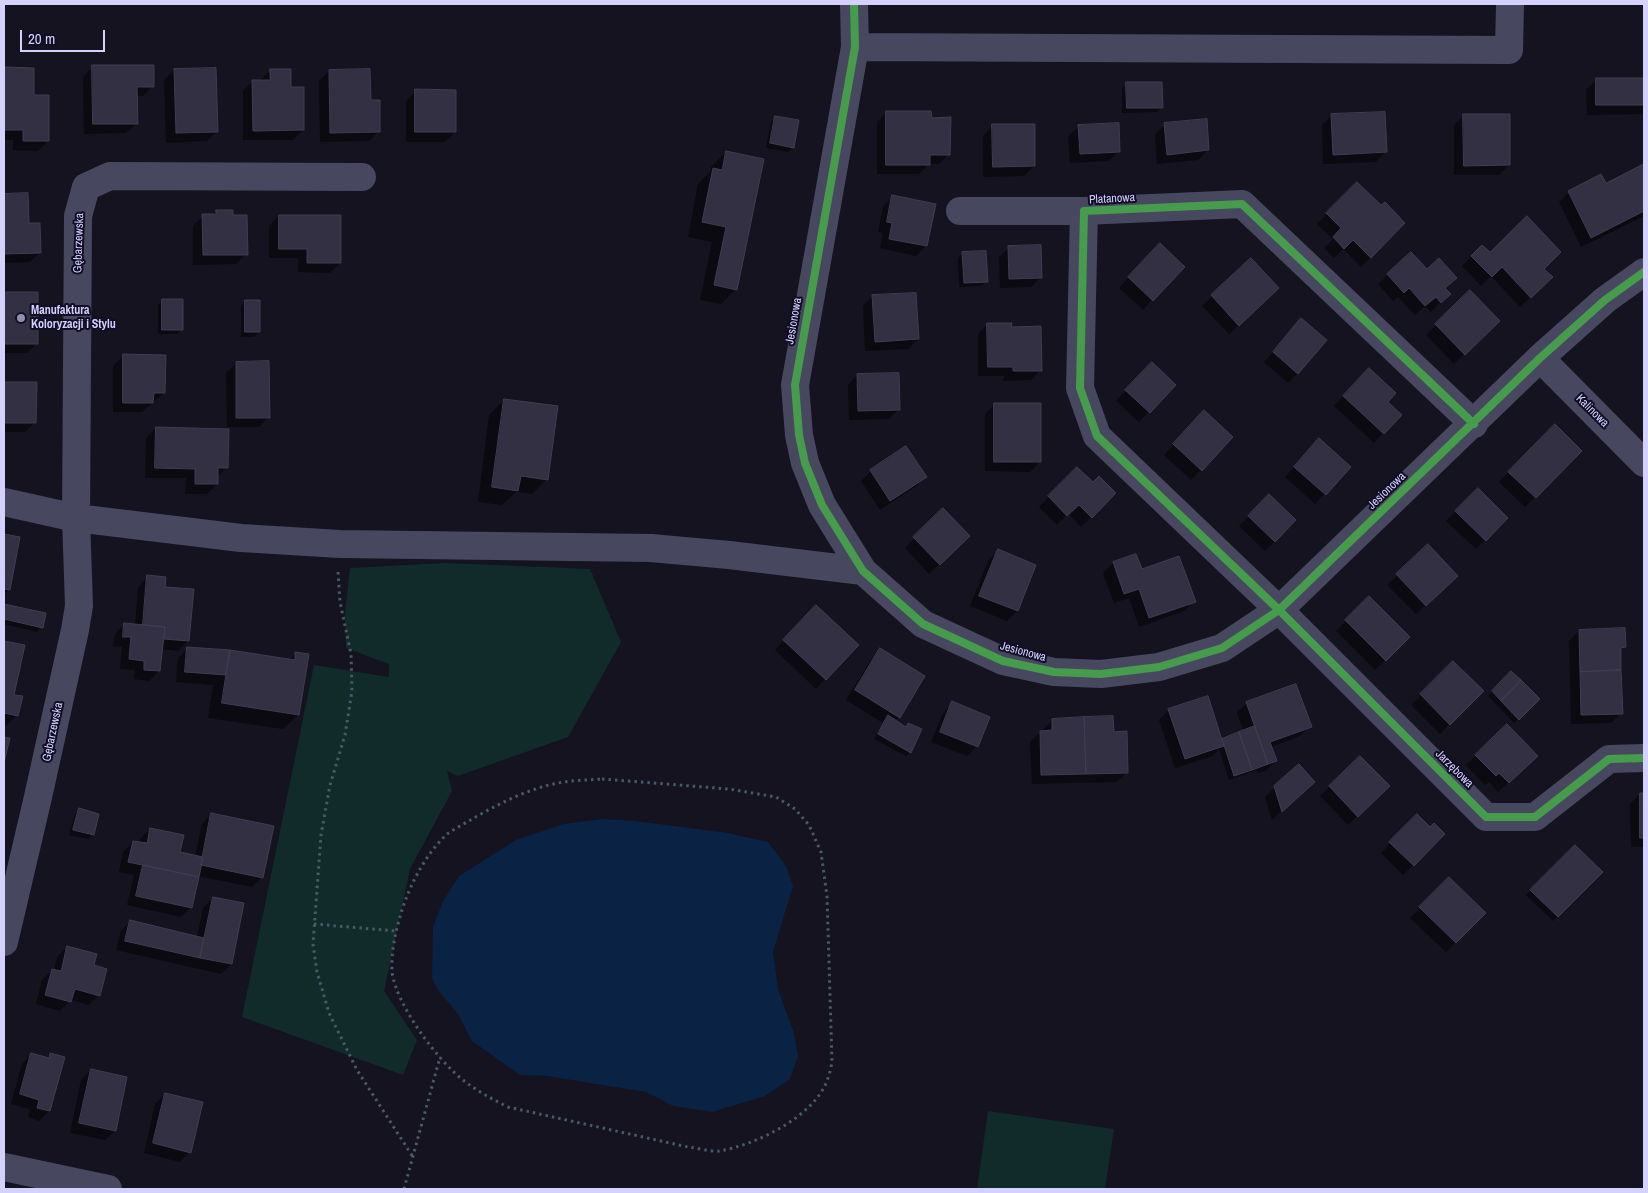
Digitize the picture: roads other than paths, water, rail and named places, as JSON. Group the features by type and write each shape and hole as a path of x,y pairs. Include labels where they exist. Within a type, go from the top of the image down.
{"street":[{"name":"Jesionowa","path":"854,4 854,46 795,385 799,436 805,463 822,504 863,571 923,624 1003,661 1054,672 1101,674 1159,667 1222,648 1279,610 1474,424 1540,358 1605,300 1644,272"},
{"path":"854,46 1509,50 1510,4"},
{"name":"Gębarzewska","path":"4,942 38,797 79,606 76,518 78,216 86,187 110,176 362,177"},
{"name":"Platanowa","path":"1279,610 1097,436 1080,388 1084,211 1242,204 1474,424"},
{"path":"960,211 1084,211"},
{"name":"Kalinowa","path":"1540,358 1644,463"},
{"path":"4,502 76,518 241,538 340,544 650,548 729,554 863,571"},
{"name":"Jarzębowa","path":"1279,610 1486,817 1535,817 1608,759 1644,758"},
{"path":"4,1167 108,1189"}],"water":[{"path":"603,819 635,821 728,833 768,842 786,866 793,886 773,952 778,989 794,1033 798,1056 790,1079 765,1096 712,1112 673,1106 646,1092 547,1076 520,1075 472,1041 458,1014 437,989 432,978 433,927 443,901 459,876 516,840 563,824"}],"place":[{"name":"Manufaktura Koloryzacji i Stylu","path":"21,318"}]}
